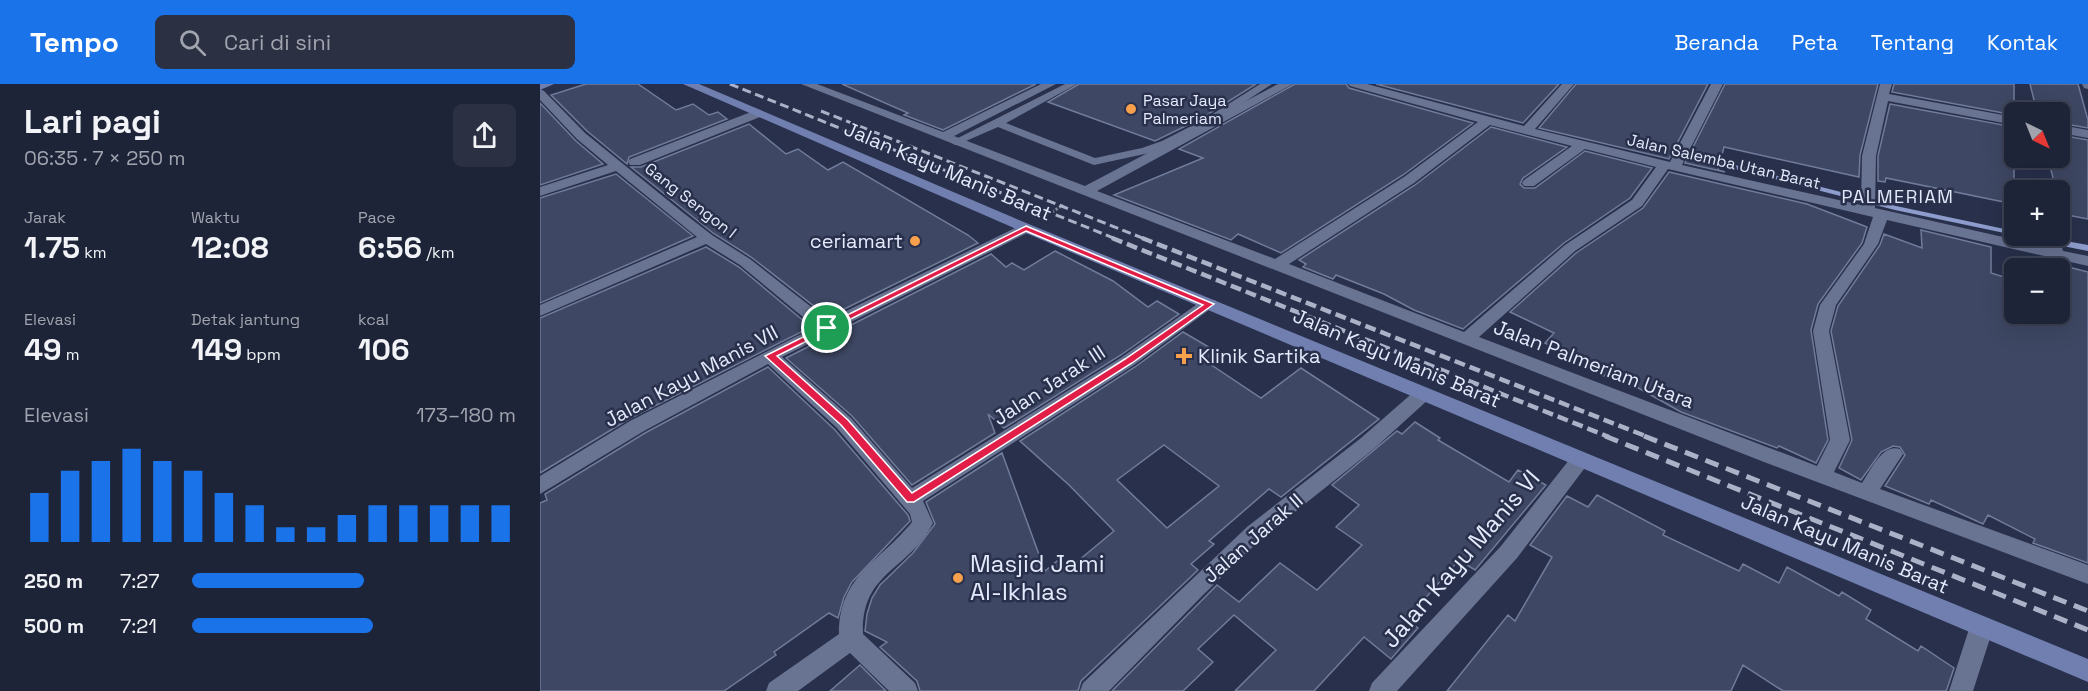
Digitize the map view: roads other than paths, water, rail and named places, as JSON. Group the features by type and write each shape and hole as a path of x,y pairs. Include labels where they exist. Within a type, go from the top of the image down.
{"street":[{"path":"540,87 548,84"},
{"name":"Jalan Kayu Manis Barat","path":"689,84 1026,228 2088,671"},
{"path":"949,140 1050,84"},
{"path":"1085,192 1287,84"},
{"name":"Jalan Salemba Utan Barat","path":"1354,84 1487,121 1531,127 1582,145 1674,159 2056,255 2088,261"},
{"path":"1531,127 1568,84"},
{"path":"1467,339 1570,248 1637,203 1674,159 1718,84"},
{"name":"Jalan Palmeriam Utara","path":"814,85 949,140 2088,575"},
{"path":"1823,475 1840,440 1821,331 1828,305 1871,244 1872,207 1869,156 1885,90 2004,119"},
{"name":"Gang Sengon I","path":"540,93 574,129 619,166 707,238 745,262 827,328"},
{"path":"635,162 756,114"},
{"path":"1277,265 1409,180 1487,121"},
{"path":"2070,131 2088,134"},
{"path":"1529,183 1582,145"},
{"path":"540,192 619,166"},
{"name":"Jalan Kayu Manis VII","path":"540,486 637,426 770,356 1026,228"},
{"path":"540,311 707,238"},
{"path":"2054,246 2056,255"},
{"name":"Jalan Jarak III","path":"910,499 1128,361 1209,304"},
{"path":"770,356 844,423 919,510 923,523 911,540 870,575 857,595 849,619 851,639 906,691"},
{"name":"Jalan Jarak II","path":"1092,691 1195,588 1254,533 1368,443 1423,394"},
{"path":"1868,492 1893,454"},
{"name":"Jalan Kayu Manis VI","path":"1381,691 1509,552 1580,460"},
{"path":"1961,691 1982,626"},
{"path":"778,691 851,639"}],"lane":[{"path":"949,140 998,123 1072,84"},
{"path":"1094,162 1145,151 1166,143 1207,122 1267,84"},
{"path":"998,123 1094,162 1117,176"}],"waterway":[{"path":"1660,147 1895,208 2004,231"},
{"path":"2070,244 2088,248"}],"railway":[{"path":"730,84 1116,239"},
{"path":"821,111 1145,239"},
{"path":"1112,238 1609,437"},
{"path":"1142,238 1648,437"},
{"path":"1605,436 2088,630"},
{"path":"1644,436 2088,611"}],"place":[{"name":"Pasar Jaya Palmeriam","path":"1131,109"},
{"name":"ceriamart","path":"915,241"},
{"name":"Klinik Sartika","path":"1184,356"},
{"name":"Masjid Jami Al-Ikhlas","path":"958,578"}],"district":[{"name":"PALMERIAM","path":"1898,197"}]}
